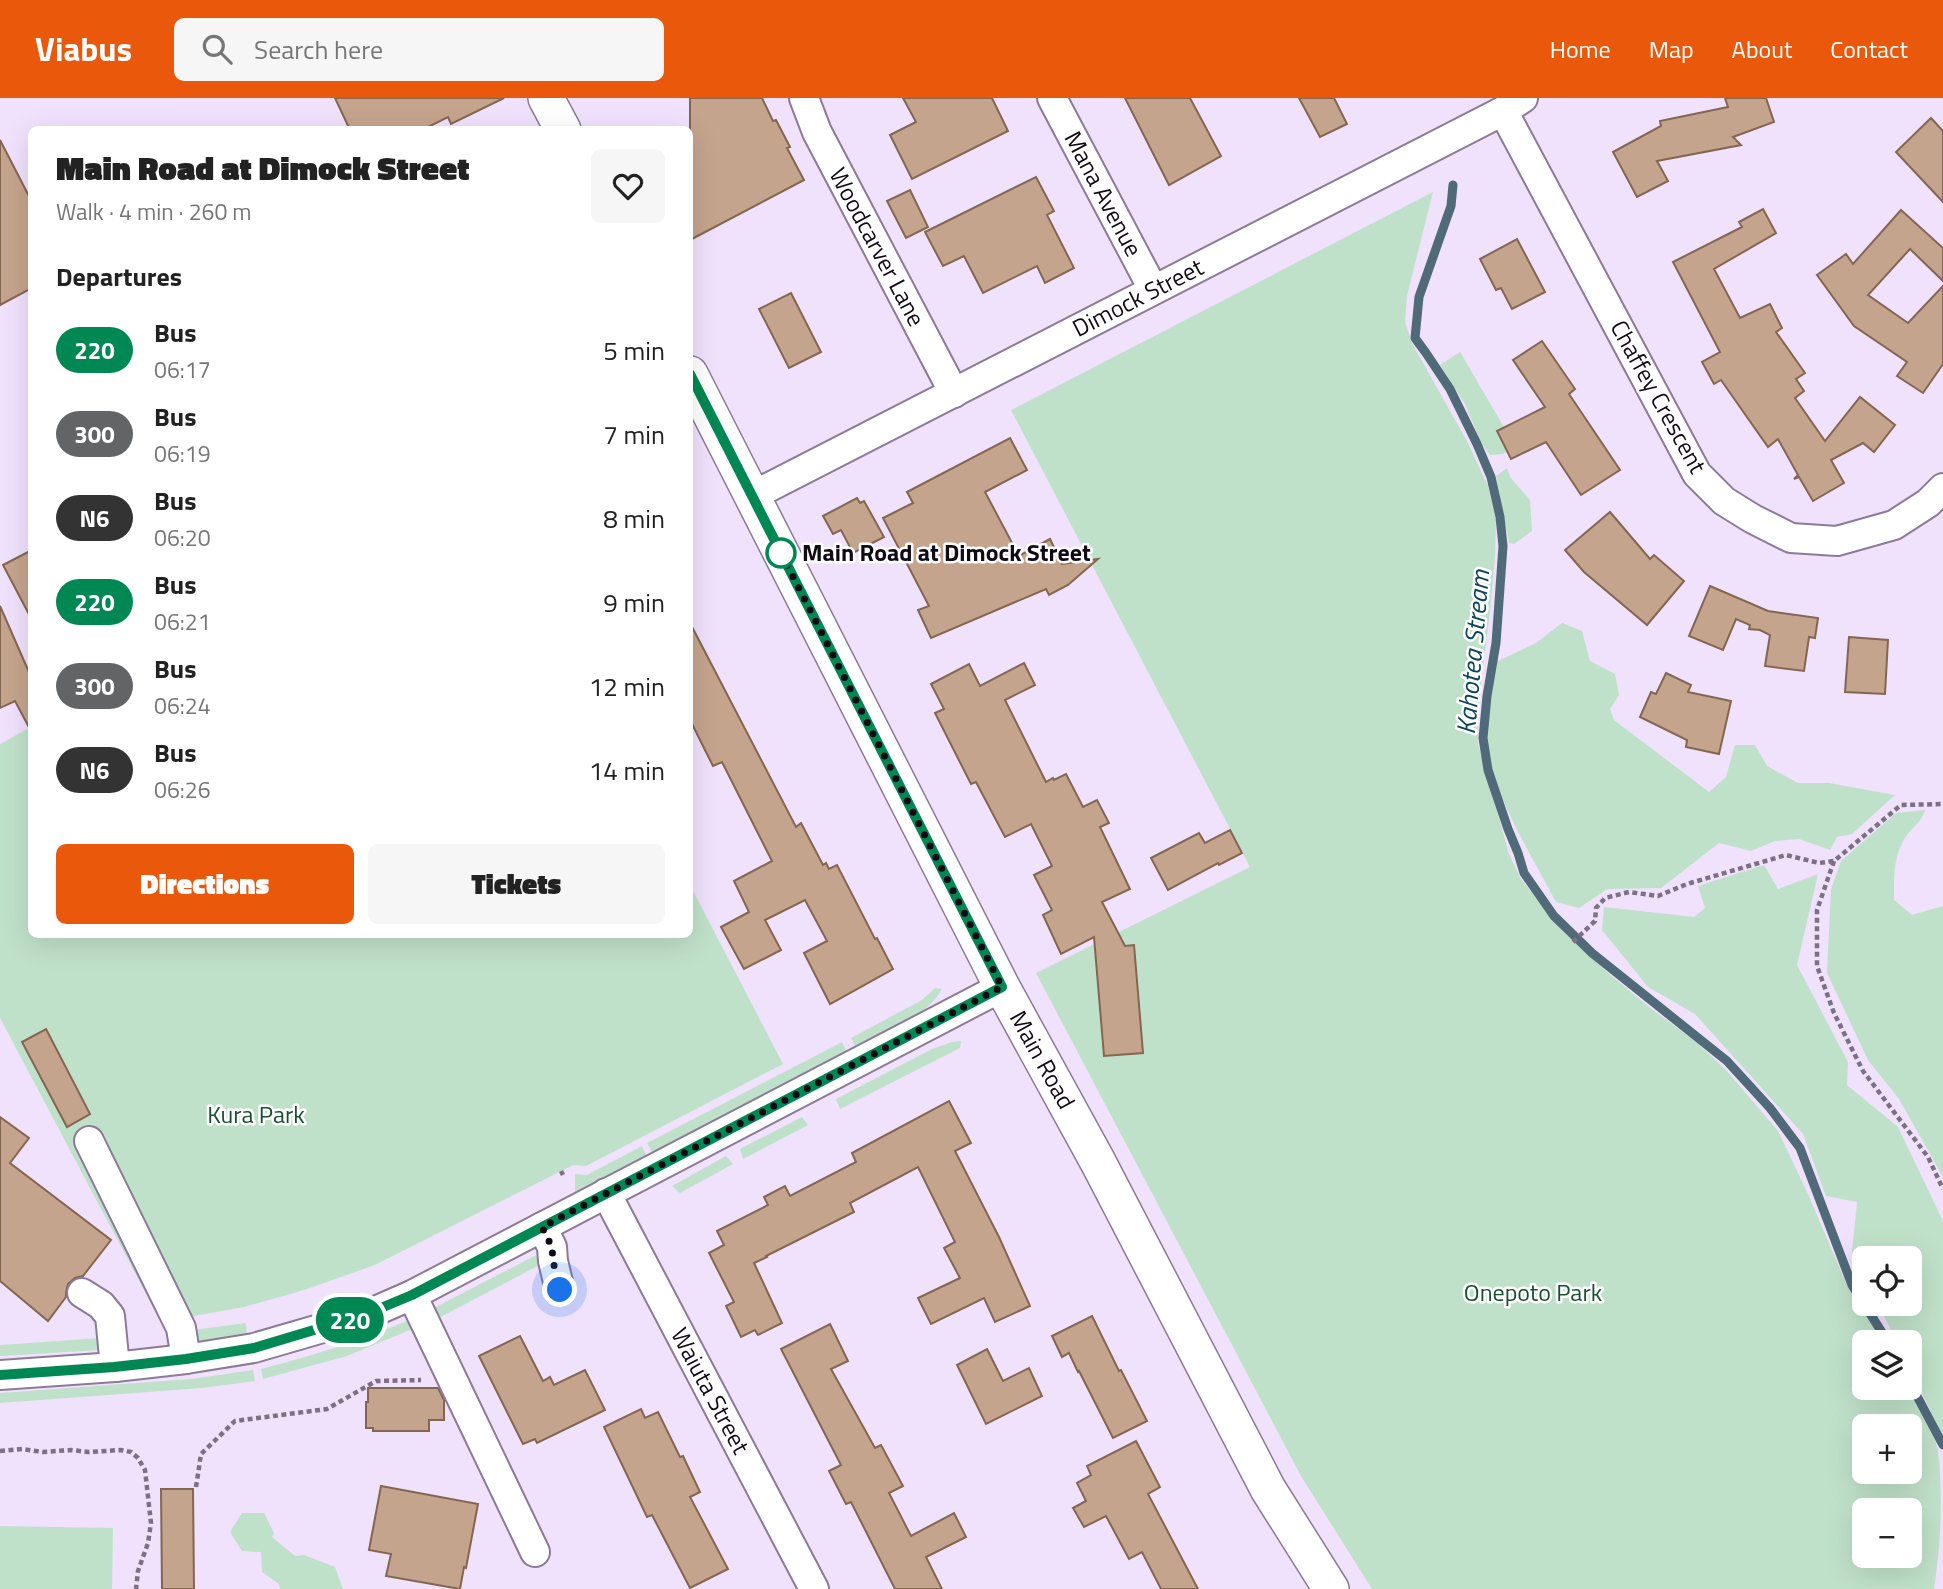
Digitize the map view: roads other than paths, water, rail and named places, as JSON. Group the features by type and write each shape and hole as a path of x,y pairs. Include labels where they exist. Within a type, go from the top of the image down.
{"main road":[{"name":"Main Road","path":"693,380 1002,987 1098,1162 1268,1489 1331,1589"}],"street":[{"name":"Woodcarver Lane","path":"804,98 817,132 954,393"},
{"name":"Mana Avenue","path":"1052,98 1153,289"},
{"name":"Dimock Street","path":"752,496 1513,104"},
{"name":"Chaffey Crescent","path":"1513,104 1697,474 1724,501 1791,538 1837,541 1894,525 1928,503 1943,488"},
{"path":"0,1375 114,1367 254,1348 364,1315 412,1295 1002,987"},
{"path":"89,1141 181,1328 186,1359"},
{"name":"Waiuta Street","path":"606,1194 814,1589"},
{"path":"542,1227 552,1247 560,1290"},
{"path":"82,1293 101,1305 110,1316 114,1367"},
{"path":"412,1295 535,1552"}],"waterway":[{"name":"Kahotea Stream","path":"1453,185 1451,206 1419,297 1415,338 1450,389 1477,444 1491,477 1500,517 1503,546 1496,643 1483,738 1488,770 1524,873 1554,916 1592,953 1727,1061 1770,1108 1800,1148 1852,1285 1880,1330"},
{"name":"Kahotea Stream","path":"1919,1400 1943,1445"}],"place":[{"name":"Main Road at Dimock Street","path":"781,553"}],"park label":[{"name":"Kura Park","path":"256,1115"},
{"name":"Onepoto Park","path":"1533,1293"}]}
